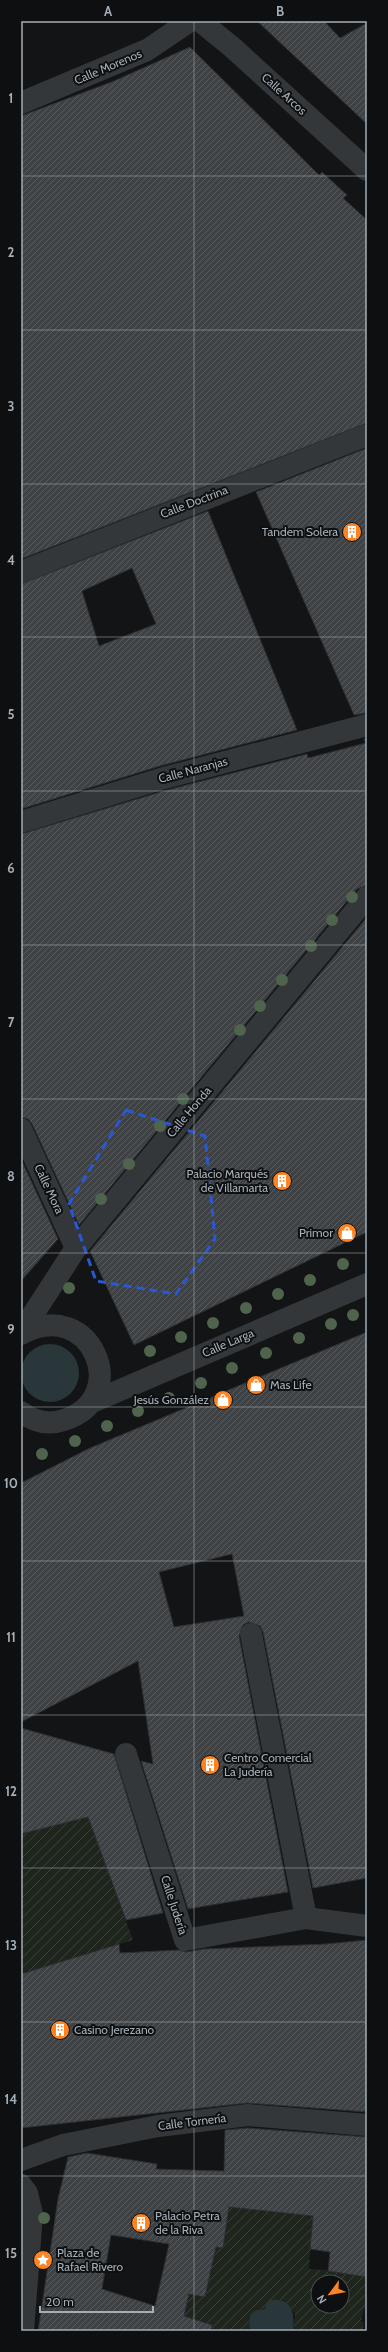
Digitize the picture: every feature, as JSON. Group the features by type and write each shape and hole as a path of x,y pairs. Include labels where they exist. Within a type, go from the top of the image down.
{"street":[{"name":"Calle Morenos","path":"21,103 147,50 190,21"},
{"name":"Calle Arcos","path":"200,21 232,47 367,170"},
{"name":"Calle Doctrina","path":"21,572 367,435"},
{"name":"Calle Naranjas","path":"21,822 164,778 367,725"},
{"name":"Calle Honda","path":"21,1333 76,1248 367,897"},
{"name":"Calle Mora","path":"21,1129 76,1248"},
{"name":"Calle Larga","path":"90,1403 367,1284"},
{"path":"21,1333 37,1326 53,1324 70,1328 84,1337 94,1350 100,1364 100,1380 95,1396 86,1409 73,1418 57,1423 25,1419"},
{"path":"251,1634 306,1918"},
{"name":"Calle Judería","path":"126,1754 185,1940 306,1918 367,1926"},
{"name":"Calle Tornería","path":"21,2160 62,2145 158,2126 248,2115 367,2125"},
{"path":"21,2184 27,2193 32,2214 24,2331"}],"highlighted area":[{"path":"126,1110 205,1136 215,1239 176,1294 96,1281 69,1204"}],"shaded area":[{"path":"50,1344 61,1346 74,1357 77,1362 79,1373 77,1384 66,1397 61,1400 50,1402 39,1400 26,1389 23,1384 21,1373 23,1362 34,1349 39,1346"},
{"path":"88,1817 133,1940 21,1974 21,1834"},
{"path":"229,2207 313,2209 309,2269 367,2273 367,2299 361,2321 364,2323 362,2331 293,2331 295,2315 290,2307 266,2303 265,2309 260,2309 250,2315 249,2325 251,2331 180,2331 189,2294 205,2297 210,2273 200,2245 223,2248"},
{"path":"271,2300 284,2302 291,2309 294,2319 293,2331 251,2331 249,2325 250,2315 256,2310 265,2309 266,2303"}],"building":[{"path":"257,21 324,21 340,38 367,23 367,124"},
{"path":"190,47 319,175 322,172 347,195 343,198 367,220 367,423 21,559 21,116 114,81"},
{"path":"367,448 367,713 354,715 256,492"},
{"path":"208,511 297,730 160,766 21,809 21,584","holes":["132,568 156,624 99,646 82,591"]},
{"path":"367,738 367,885 357,889 79,1225 32,1124 28,1119 21,1117 21,834 167,790 307,754 308,758 366,743 364,739"},
{"path":"367,917 367,1232 134,1345 90,1251"},
{"path":"21,1159 58,1239 21,1281"},
{"path":"367,1332 367,1878 313,1888 263,1632 260,1626 249,1622 243,1625 239,1636 288,1892 188,1909 141,1761 153,1764 138,1661 21,1722 21,1483 90,1448","holes":["232,1554 244,1616 174,1627 159,1572"]},
{"path":"21,1728 114,1754 163,1913 126,1920 88,1817 21,1834"},
{"path":"367,1940 367,2112 247,2103 21,2128 21,1974 119,1944 120,1953 179,1950 187,1952 204,1949 326,1944"},
{"name":"Palacio Petra de la Riva","path":"248,2128 367,2137 367,2277 328,2271 330,2252 310,2249 313,2216 229,2207 223,2248 216,2247 205,2297 189,2294 184,2316 212,2325 211,2331 38,2331 58,2199 68,2157 87,2153 157,2164 156,2169 224,2171 225,2130","holes":["111,2235 169,2244 155,2306 102,2289"]}],"place":[{"name":"Tandem Solera","path":"352,532"},
{"name":"Palacio Marqués de Villamarta","path":"282,1181"},
{"name":"Primor","path":"347,1233"},
{"name":"Mas Life","path":"256,1385"},
{"name":"Jesús González","path":"223,1400"},
{"name":"Centro Comercial La Judería","path":"210,1765"},
{"name":"Casino Jerezano","path":"60,2030"},
{"name":"Palacio Petra de la Riva","path":"141,2223"},
{"name":"Plaza de Rafael Rivero","path":"43,2260"}]}
